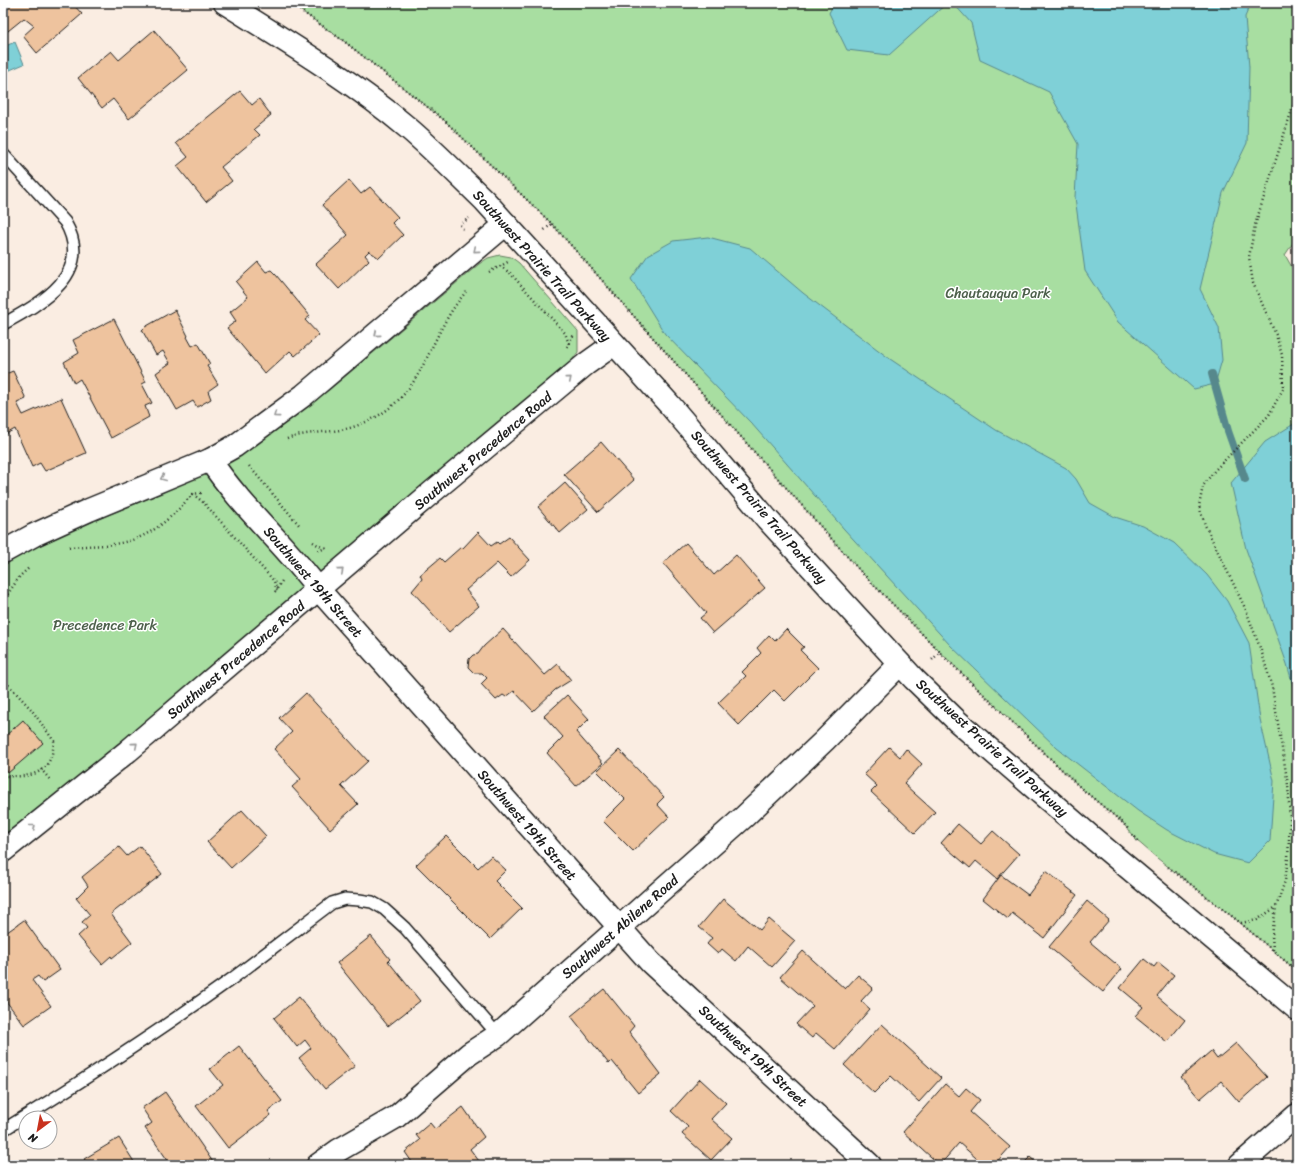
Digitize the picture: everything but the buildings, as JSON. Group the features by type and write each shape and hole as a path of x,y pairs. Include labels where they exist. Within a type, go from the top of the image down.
{"street":[{"name":"Southwest Prairie Trail Parkway","path":"225,3 351,85 408,128 485,201 669,404 767,519 907,672 957,721 1089,835 1297,1009"},
{"path":"3,552 34,535 75,516 182,470 210,460 235,446 304,395 506,224"},
{"name":"Southwest Precedence Road","path":"3,851 128,751 586,364 614,344"},
{"name":"Southwest 19th Street","path":"210,460 222,479 301,566 319,590 651,963 870,1165"},
{"name":"Southwest Abilene Road","path":"318,1165 344,1158 396,1117 469,1054 498,1035 745,816 825,740 907,672"},
{"path":"1240,1165 1297,1115"}],"lane":[{"path":"3,154 65,222 72,234 73,251 71,267 66,278 59,287 50,296 3,324"},
{"path":"3,1130 173,1020 233,978 332,903 345,899 372,902 384,909 405,928 498,1035"}],"path":[{"path":"1273,950 1272,935 1276,907 1285,881 1290,820 1288,785 1272,687 1262,652 1246,610 1205,525 1199,506 1203,486 1215,470 1269,414 1283,389 1282,355 1276,335 1253,283 1249,257 1255,225 1297,94"},
{"path":"485,201 460,226 491,259 515,278 565,333 571,350 586,364"},
{"path":"552,224 861,572 940,652 1082,789 1123,823 1140,844"},
{"path":"235,446 303,530"},
{"path":"182,470 188,490 204,503 274,581 281,602 292,612"},
{"path":"308,536 313,542 335,556 345,568"},
{"path":"907,672 940,652"},
{"path":"3,679 31,709 54,741 53,756 47,765 32,776 6,776 3,773"},
{"path":"41,769 54,784"},
{"path":"1163,863 1241,923 1297,971"},
{"path":"1241,923 1257,920 1276,907"},
{"path":"1290,1165 1297,1159"}],"green space":[{"name":"Chautauqua Park","path":"290,3 1297,3 1297,237 1285,255 1297,276 1297,971 1238,921 1135,839 1123,823 1082,789 940,652 861,572 552,224 444,120 345,42"},
{"name":"Precedence Park","path":"500,255 511,257 519,263 578,331 578,352 570,363 191,684 3,838 3,565 32,549 79,527 162,493 250,448 329,390 479,264 488,258"}],"water":[{"path":"834,3 947,3 889,55 847,50 829,13"},
{"path":"953,3 1251,3 1245,17 1249,67 1247,143 1223,193 1200,289 1219,328 1222,360 1215,384 1194,389 1118,322 1085,271 1075,197 1078,144 1049,92 980,60 971,23"},
{"path":"15,42 24,64 3,73 3,47"},
{"path":"708,237 750,248 803,293 890,359 996,430 1066,468 1076,479 1090,503 1115,517 1143,526 1174,543 1207,575 1227,601 1249,643 1260,719 1274,781 1270,841 1248,863 1214,854 1167,830 1138,811 1057,748 950,645 844,529 751,423 665,334 631,279 648,255 673,241"},
{"path":"1297,422 1297,700 1287,664 1246,549 1231,483 1265,442"}],"waterway":[{"path":"1212,374 1228,431 1245,479"}]}
